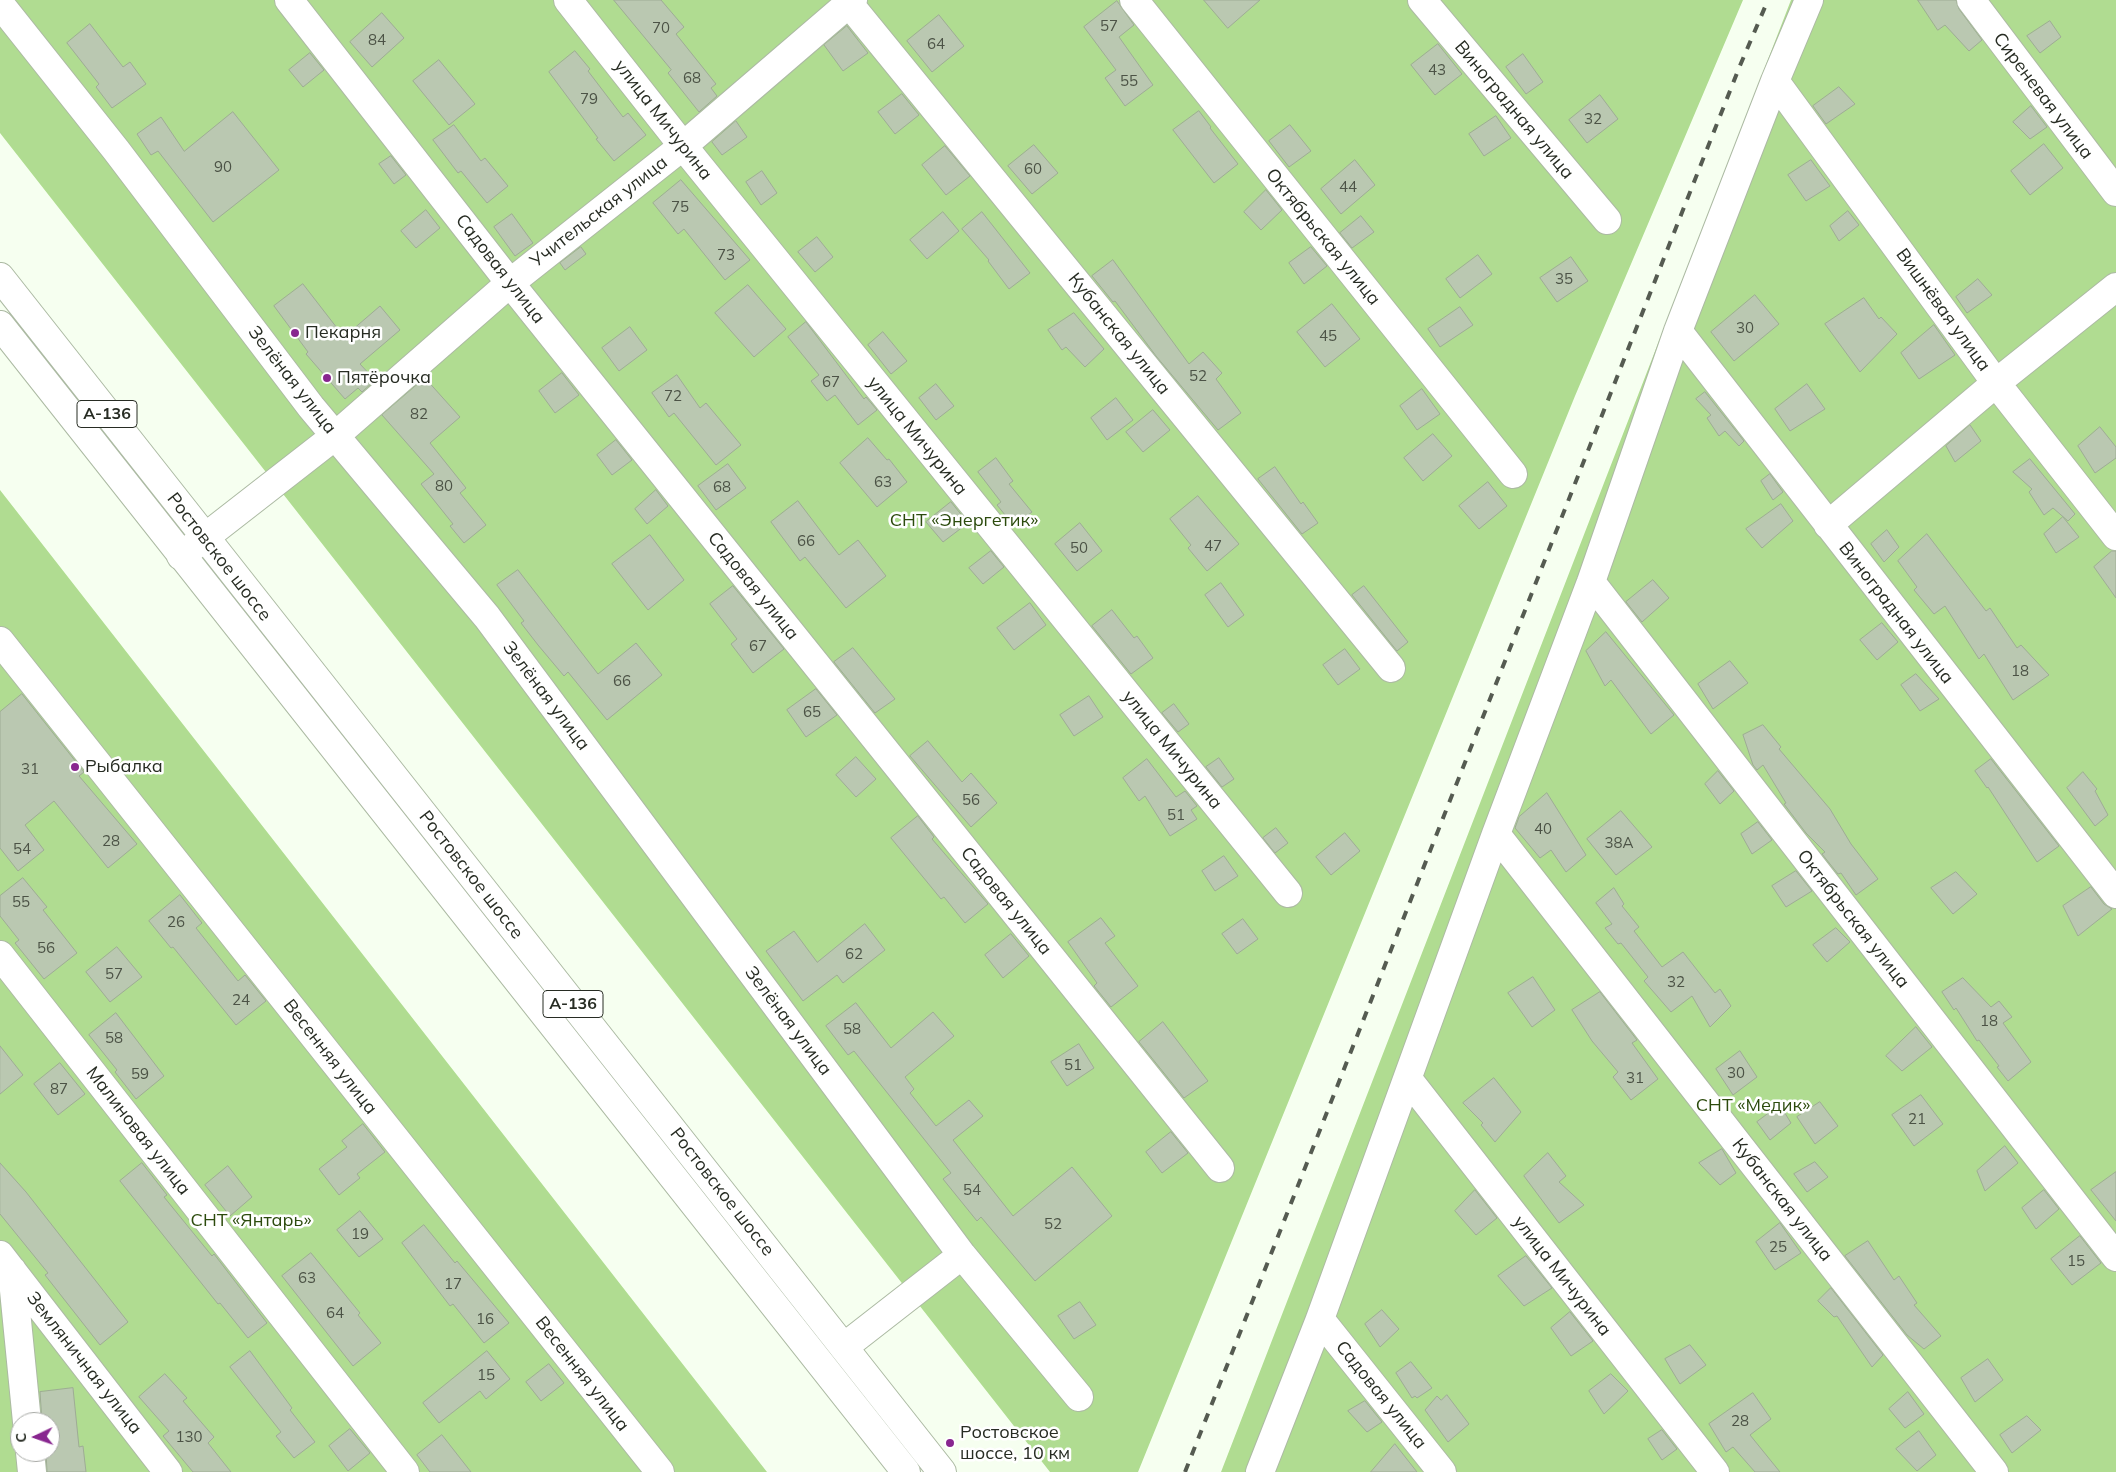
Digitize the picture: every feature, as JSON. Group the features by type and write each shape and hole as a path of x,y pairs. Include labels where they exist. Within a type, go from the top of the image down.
{"main road":[{"name":"Садовая улица","path":"289,0 510,283 1220,1168"},
{"name":"улица Мичурина","path":"568,0 683,146 1288,892"},
{"name":"Октябрьская улица","path":"1134,0 1513,474"},
{"name":"Виноградная улица","path":"1422,0 1607,220"},
{"path":"1260,1472 1320,1319 1496,834 1591,582 1678,331 1775,81 1809,0"},
{"name":"Сиреневая улица","path":"1971,0 2116,192"},
{"name":"Учительская улица","path":"181,556 335,436 510,283 683,146 850,1"},
{"name":"Кубанская улица","path":"850,1 1391,668"},
{"name":"Зелёная улица","path":"0,4 116,150 335,436 487,617 962,1255 1079,1397"},
{"name":"Вишнёвая улица","path":"1775,81 1996,383 2116,536"},
{"name":"Ростовское шоссе","path":"0,277 203,537 942,1472"},
{"path":"1828,525 1996,383 2116,286"},
{"name":"Ростовское шоссе","path":"0,325 906,1472"},
{"name":"Виноградная улица","path":"1678,331 2116,894"},
{"name":"Октябрьская улица","path":"1591,582 2116,1257"},
{"name":"Весенняя улица","path":"0,641 660,1472"},
{"name":"Кубанская улица","path":"1496,834 1994,1472"},
{"name":"Малиновая улица","path":"0,955 405,1472"},
{"name":"улица Мичурина","path":"1408,1079 1715,1472"},
{"path":"844,1347 962,1255"},
{"path":"6,1263 26,1412"},
{"name":"Земляничная улица","path":"6,1263 168,1472"},
{"name":"Садовая улица","path":"1320,1319 1442,1472"}],"green space":[{"name":"СНТ «Энергетик»","path":"0,0 1743,0 1575,396 1138,1472 1050,1472 0,133"},
{"name":"СНТ «Медик»","path":"1791,0 2116,0 2116,1472 1221,1472"},
{"name":"СНТ «Янтарь»","path":"0,490 767,1472 0,1472"}],"building":[{"path":"614,0 661,0 684,27 676,34 716,84 711,88 717,96 699,112 668,73 671,70"},
{"path":"1204,0 1260,0 1228,28"},
{"path":"1918,0 1956,0 1959,9 1982,40 1969,51 1945,25 1938,30"},
{"path":"1117,1 1134,25 1119,37 1153,85 1125,106 1105,78 1116,70 1084,27"},
{"path":"382,13 404,38 372,67 350,42"},
{"path":"939,15 964,46 932,72 907,41"},
{"path":"2050,21 2061,37 2040,53 2027,36"},
{"path":"90,24 123,67 130,62 146,84 112,108 96,87 99,84 67,43"},
{"path":"847,26 868,53 843,71 824,45"},
{"path":"1438,44 1462,74 1435,95 1411,65"},
{"path":"575,51 590,69 588,71 623,117 628,113 646,135 614,161 596,139 598,138 549,72"},
{"path":"310,53 324,70 303,87 289,70"},
{"path":"1523,54 1543,82 1526,94 1506,67"},
{"path":"439,60 475,104 449,125 413,81"},
{"path":"1839,87 1855,104 1826,124 1813,106"},
{"path":"902,94 919,115 895,134 878,112"},
{"path":"1600,95 1618,119 1587,143 1569,120"},
{"path":"2031,106 2047,127 2030,139 2013,122"},
{"path":"1199,111 1238,164 1214,183 1173,130"},
{"path":"233,112 279,170 213,222 158,151 151,155 137,134 161,117 184,151"},
{"path":"1496,116 1511,138 1484,156 1469,134"},
{"path":"736,121 747,137 722,155 712,142"},
{"path":"454,125 481,161 485,158 508,186 487,203 461,171 458,173 433,140"},
{"path":"1290,125 1311,151 1289,167 1269,141"},
{"path":"2044,144 2063,168 2030,195 2011,171"},
{"path":"1034,145 1058,173 1032,194 1008,166"},
{"path":"945,146 970,176 946,195 922,165"},
{"path":"391,156 406,175 394,184 379,164"},
{"path":"1355,160 1375,185 1341,214 1321,189"},
{"path":"1811,160 1830,186 1806,201 1788,175"},
{"path":"762,171 777,193 761,205 746,182"},
{"path":"681,180 750,260 725,280 684,229 678,234 653,203"},
{"path":"1266,190 1282,210 1261,230 1244,212"},
{"path":"426,210 440,228 416,248 401,231"},
{"path":"1848,211 1859,225 1839,241 1830,226"},
{"path":"943,212 959,231 927,259 910,240"},
{"path":"982,212 1030,273 1009,289 989,260 962,229"},
{"path":"512,214 533,243 515,256 494,227"},
{"path":"1361,216 1374,232 1352,248 1340,233"},
{"path":"817,237 833,257 815,272 798,252"},
{"path":"581,247 586,254 565,270 560,263"},
{"path":"1311,247 1327,266 1304,284 1289,263"},
{"path":"1478,255 1492,274 1460,298 1446,279"},
{"path":"1571,257 1588,281 1557,302 1540,278"},
{"path":"1113,260 1189,364 1203,352 1222,373 1216,379 1241,413 1218,430 1156,356 1115,301 1113,302 1092,276"},
{"path":"1978,279 1992,295 1967,313 1956,297"},
{"path":"303,284 344,337 380,306 400,330 360,364 375,380 362,392 358,388 345,399 306,354 308,352 274,306"},
{"path":"748,285 786,329 754,357 715,313"},
{"path":"1755,295 1779,324 1734,361 1711,332"},
{"path":"1864,298 1879,319 1881,317 1897,334 1860,372 1825,324"},
{"path":"1332,304 1360,339 1325,367 1297,332"},
{"path":"1460,307 1473,325 1440,347 1428,329"},
{"path":"1074,313 1104,349 1085,367 1066,347 1062,350 1048,330"},
{"path":"806,322 864,399 866,397 877,410 858,425 835,395 827,401 811,381 819,375 788,337"},
{"path":"1934,325 1955,355 1919,379 1901,353"},
{"path":"630,327 647,350 619,371 602,348"},
{"path":"883,332 907,361 891,374 868,345"},
{"path":"562,373 579,395 555,413 539,391"},
{"path":"677,375 700,408 706,403 741,445 716,465 674,413 669,417 652,393"},
{"path":"425,378 460,417 430,443 466,488 460,493 486,525 464,543 450,526 453,524 421,484 434,474 382,415"},
{"path":"936,384 954,406 936,420 919,398"},
{"path":"1807,384 1825,409 1790,431 1775,409"},
{"path":"1422,389 1440,414 1417,430 1400,406"},
{"path":"1705,392 1744,441 1739,446 1725,431 1719,436 1707,418 1711,415 1696,399"},
{"path":"1116,398 1133,420 1107,440 1091,418"},
{"path":"1153,410 1170,430 1143,452 1126,432"},
{"path":"1970,425 1981,441 1955,462 1946,446"},
{"path":"2100,427 2116,447 2116,458 2095,473 2078,446"},
{"path":"1433,434 1452,456 1423,481 1404,458"},
{"path":"868,438 887,460 889,459 907,482 877,507 840,463"},
{"path":"616,440 632,460 612,475 597,455"},
{"path":"996,458 1013,481 1009,484 1032,512 1014,526 997,505 1001,502 978,472"},
{"path":"2030,459 2075,514 2068,521 2053,508 2044,515 2029,492 2032,489 2013,472"},
{"path":"728,464 746,488 716,510 698,486"},
{"path":"1275,467 1301,504 1303,502 1318,523 1302,534 1258,479"},
{"path":"1770,474 1783,492 1773,500 1761,481"},
{"path":"1488,482 1507,506 1479,529 1459,506"},
{"path":"656,490 668,506 647,524 635,509"},
{"path":"1198,496 1239,544 1207,571 1188,548 1191,545 1170,519"},
{"path":"798,501 839,555 858,540 886,576 846,608 805,557 800,561 771,522"},
{"path":"951,502 968,523 943,542 926,522"},
{"path":"1781,504 1793,521 1762,548 1746,529"},
{"path":"2063,517 2079,537 2056,553 2044,534"},
{"path":"1080,523 1102,551 1077,571 1055,544"},
{"path":"1887,530 1899,547 1884,562 1871,544"},
{"path":"1927,534 1986,611 1990,608 2017,648 2021,645 2049,675 2013,700 1984,654 1979,659 1945,606 1934,614 1914,590 1917,587 1898,561"},
{"path":"650,535 684,580 648,610 612,564"},
{"path":"991,551 1004,567 983,584 969,568"},
{"path":"2112,551 2116,551 2116,598 2094,567"},
{"path":"518,570 598,674 636,643 662,675 607,720 568,672 564,676 538,645 521,623 524,621 497,585"},
{"path":"1653,580 1669,598 1642,622 1626,602"},
{"path":"1221,583 1244,615 1228,627 1205,595"},
{"path":"733,586 784,649 753,673 731,644 737,639 710,604"},
{"path":"1364,586 1408,642 1397,651 1352,595"},
{"path":"1030,603 1046,625 1014,650 997,628"},
{"path":"1112,610 1134,638 1137,636 1153,658 1131,674 1092,626"},
{"path":"1882,623 1898,642 1877,660 1860,640"},
{"path":"1606,632 1674,715 1651,734 1611,680 1605,686 1586,651"},
{"path":"853,648 895,699 875,713 834,662"},
{"path":"1345,649 1360,669 1338,685 1323,665"},
{"path":"1730,661 1748,683 1713,709 1698,684"},
{"path":"1916,674 1939,699 1920,711 1901,685"},
{"path":"816,689 837,715 806,737 787,710"},
{"path":"22,694 84,772 79,776 137,844 108,868 54,801 25,825 44,850 18,871 0,848 0,712"},
{"path":"1089,696 1103,717 1074,736 1060,715"},
{"path":"1174,704 1189,724 1178,732 1162,713"},
{"path":"1763,725 1781,747 1779,749 1830,809 1851,844 1878,879 1856,895 1841,873 1838,874 1822,854 1825,852 1806,833 1784,804 1786,803 1763,765 1757,770 1753,765 1743,735"},
{"path":"928,741 962,782 971,773 997,803 971,827 910,756"},
{"path":"856,757 876,779 856,797 836,775"},
{"path":"1219,758 1234,779 1222,787 1206,767"},
{"path":"1147,759 1176,797 1185,791 1197,806 1191,810 1197,819 1170,836 1145,796 1139,801 1123,778"},
{"path":"1991,759 2059,846 2037,862 1988,787 1975,771"},
{"path":"1718,771 1734,791 1720,804 1705,784"},
{"path":"2083,772 2097,789 2095,791 2108,815 2095,826 2067,788"},
{"path":"1547,793 1586,855 1566,872 1551,850 1540,858 1515,828 1519,817"},
{"path":"1621,811 1652,847 1616,875 1587,839"},
{"path":"918,816 934,837 932,839 988,904 965,923 944,897 941,899 891,838"},
{"path":"1758,822 1772,840 1752,854 1741,834"},
{"path":"1276,828 1288,843 1275,853 1263,838"},
{"path":"1345,833 1360,851 1331,875 1316,857"},
{"path":"1224,856 1238,876 1215,891 1202,871"},
{"path":"1796,871 1812,891 1786,907 1772,886"},
{"path":"1956,872 1977,894 1953,914 1931,888"},
{"path":"23,878 47,907 43,910 77,953 44,979 15,943 19,940 0,916 0,896"},
{"path":"2091,887 2104,904 2112,909 2078,936 2063,906"},
{"path":"1614,888 1624,904 1622,906 1639,927 1634,931 1662,967 1683,952 1715,993 1720,989 1731,1006 1710,1027 1692,996 1671,1012 1644,981 1648,977 1621,943 1618,944 1605,928 1612,924 1596,903"},
{"path":"180,895 202,923 196,928 238,981 245,975 266,1001 236,1025 173,947 171,948 149,921"},
{"path":"1101,918 1115,936 1105,943 1138,986 1111,1007 1094,986 1097,983 1068,942"},
{"path":"1243,919 1258,939 1237,954 1222,934"},
{"path":"865,924 885,950 843,983 837,975 803,1001 766,951 794,931 817,962"},
{"path":"1836,928 1850,942 1827,962 1813,945"},
{"path":"1011,934 1029,956 1003,978 985,955"},
{"path":"117,947 142,977 110,1002 86,972"},
{"path":"1533,977 1555,1010 1532,1027 1508,993"},
{"path":"1963,978 1991,1007 1999,1001 2012,1017 2003,1023 2031,1062 2008,1081 1979,1040 1977,1041 1956,1008 1954,1010 1942,992"},
{"path":"1600,992 1637,1040 1632,1043 1658,1079 1631,1100 1613,1077 1618,1072 1592,1041 1572,1010"},
{"path":"856,1003 891,1048 933,1012 954,1036 905,1077 914,1089 910,1093 936,1126 969,1100 983,1116 953,1140 1013,1216 1072,1167 1112,1216 1035,1281 981,1217 977,1221 943,1179 951,1173 854,1051 848,1055 826,1026"},
{"path":"116,1013 164,1076 136,1099 115,1072 117,1070 89,1035"},
{"path":"1163,1022 1208,1081 1184,1098 1139,1042"},
{"path":"1916,1027 1932,1047 1902,1071 1886,1056"},
{"path":"1079,1044 1094,1068 1067,1086 1051,1062"},
{"path":"0,1046 23,1075 0,1094"},
{"path":"1740,1051 1757,1077 1733,1095 1716,1069"},
{"path":"60,1063 85,1094 58,1115 34,1084"},
{"path":"1494,1078 1521,1112 1495,1142 1481,1125 1483,1123 1463,1103"},
{"path":"1921,1095 1943,1124 1914,1146 1892,1115"},
{"path":"1820,1102 1838,1126 1815,1144 1797,1117"},
{"path":"1780,1105 1791,1123 1770,1140 1757,1122"},
{"path":"363,1124 385,1152 357,1174 360,1178 339,1195 319,1169 347,1147 342,1141"},
{"path":"1171,1132 1188,1153 1162,1173 1146,1152"},
{"path":"2005,1146 2018,1163 1985,1191 1977,1171"},
{"path":"1722,1149 1736,1173 1720,1185 1699,1163"},
{"path":"1548,1153 1566,1176 1559,1182 1584,1205 1559,1223 1524,1176"},
{"path":"1815,1162 1828,1177 1807,1192 1794,1174"},
{"path":"0,1163 26,1192 128,1322 100,1345 45,1275 48,1273 0,1214"},
{"path":"142,1163 167,1195 164,1197 212,1256 214,1254 267,1323 248,1338 220,1303 218,1304 120,1181"},
{"path":"228,1166 252,1197 230,1216 205,1185"},
{"path":"2116,1172 2116,1221 2091,1190"},
{"path":"1475,1190 1497,1218 1476,1235 1455,1211"},
{"path":"2044,1190 2059,1209 2036,1229 2022,1208"},
{"path":"360,1211 383,1239 359,1257 337,1230"},
{"path":"1780,1223 1801,1253 1775,1270 1756,1242"},
{"path":"424,1225 509,1323 484,1343 453,1304 450,1306 402,1243"},
{"path":"2080,1236 2101,1263 2072,1285 2051,1259"},
{"path":"1868,1241 1894,1280 1899,1276 1917,1303 1914,1305 1941,1336 1924,1349 1907,1335 1845,1256"},
{"path":"311,1253 360,1313 358,1315 381,1343 353,1366 282,1276"},
{"path":"1526,1256 1552,1288 1524,1306 1498,1276"},
{"path":"1831,1288 1883,1355 1872,1367 1837,1316 1834,1317 1818,1301"},
{"path":"1080,1302 1096,1325 1074,1339 1058,1316"},
{"path":"1382,1310 1399,1329 1380,1347 1365,1324"},
{"path":"1570,1312 1593,1341 1571,1356 1551,1328"},
{"path":"1690,1345 1706,1365 1680,1384 1665,1359"},
{"path":"250,1351 292,1408 290,1410 315,1442 294,1458 276,1436 281,1432 230,1367"},
{"path":"487,1351 510,1379 486,1399 480,1391 439,1423 423,1403"},
{"path":"1988,1359 2003,1380 1975,1402 1961,1378"},
{"path":"1411,1362 1432,1388 1417,1398 1415,1396 1412,1398 1396,1373"},
{"path":"549,1364 564,1383 541,1401 526,1382"},
{"path":"165,1374 187,1398 183,1401 214,1437 208,1443 231,1472 193,1472 163,1436 169,1431 139,1397"},
{"path":"1611,1374 1628,1391 1604,1414 1589,1391"},
{"path":"73,1388 79,1447 83,1446 86,1472 47,1472 46,1462 60,1462 60,1412 41,1412 40,1392"},
{"path":"1908,1392 1924,1414 1905,1428 1889,1409"},
{"path":"1753,1393 1771,1419 1750,1435 1780,1472 1755,1472 1733,1447 1726,1452 1709,1424"},
{"path":"1447,1395 1469,1424 1448,1442 1425,1410 1437,1396 1441,1400"},
{"path":"1365,1401 1382,1422 1367,1432 1348,1411"},
{"path":"2027,1416 2041,1430 2012,1453 2000,1435"},
{"path":"350,1429 370,1453 348,1471 329,1446"},
{"path":"1662,1430 1677,1449 1662,1460 1648,1439"},
{"path":"1919,1431 1936,1455 1917,1471 1896,1449"},
{"path":"442,1435 471,1472 430,1472 417,1455"},
{"path":"1395,1444 1417,1472 1371,1472"}],"railway":[{"path":"1185,1472 1739,68 1768,0"}],"place":[{"name":"Пекарня","path":"295,333"},
{"name":"Пятёрочка","path":"327,378"},
{"name":"Рыбалка","path":"75,767"},
{"name":"Ростовское шоссе, 10 км","path":"950,1443"}]}
